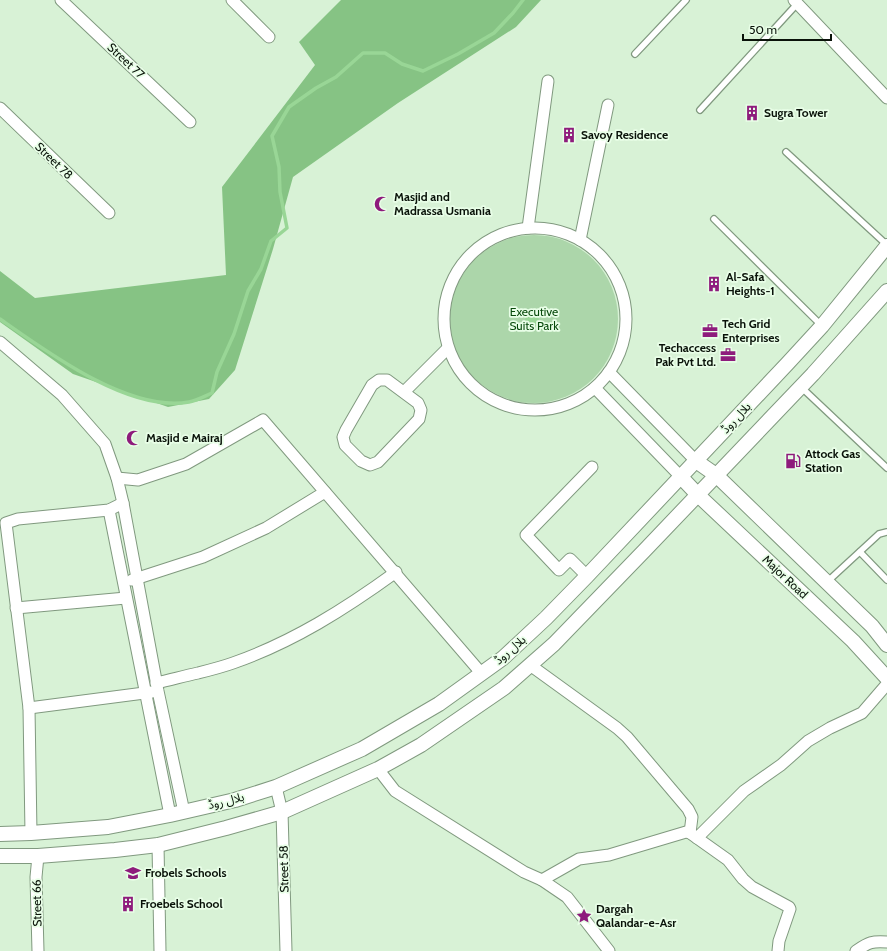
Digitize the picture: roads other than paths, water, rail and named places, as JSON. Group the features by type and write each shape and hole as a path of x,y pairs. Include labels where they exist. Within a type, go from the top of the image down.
{"street":[{"name":"Street 77","path":"62,0 190,122"},
{"path":"232,0 269,37"},
{"path":"795,2 887,98"},
{"path":"528,228 548,81"},
{"path":"580,240 608,105"},
{"name":"Street 78","path":"0,108 109,213"},
{"path":"528,228 555,230 580,240 596,252 613,272 623,296 626,323 621,349 609,372 594,388 572,402 546,410 519,409 494,401 472,386 458,368 448,348 444,325 445,302 452,281 464,262 482,245 504,233 528,228"},
{"name":"ہلال روڈ","path":"0,834 31,834 108,827 184,812 234,800 276,787 362,749 439,704 482,674 508,653 546,618 681,477 822,326 887,246"},
{"name":"ہلال روڈ","path":"0,856 38,856 158,845 282,812 378,769 421,745 504,688 530,666 592,606 801,387 887,291"},
{"path":"0,342 62,395 105,444 117,478 123,503 157,687 184,812"},
{"path":"404,392 448,348"},
{"path":"609,372 696,461"},
{"path":"379,380 387,380 404,392 418,403 421,410 419,419 378,462 370,465 361,461 345,445 343,437 372,385 379,380"},
{"path":"594,388 681,477"},
{"path":"117,478 138,480 186,464 263,420 396,572 482,674"},
{"name":"Major Road","path":"696,461 716,475 872,626 887,645"},
{"path":"587,576 570,559 559,570 526,535 592,467"},
{"name":"Major Road","path":"681,477 698,495 853,641 887,678"},
{"path":"123,582 138,579 203,557 266,528 325,492"},
{"path":"31,834 29,708 6,524 18,519 108,510 123,503"},
{"path":"108,510 170,815"},
{"path":"29,708 145,692 232,664 267,650 334,615 365,595 396,572"},
{"path":"16,608 126,598"},
{"path":"530,666 618,728 634,743 641,754 688,809 692,817 694,835"},
{"path":"694,835 744,791 781,765 808,741 830,728 862,713 887,684"},
{"path":"378,769 395,791 524,872 542,880 567,897 609,951"},
{"name":"Street 58","path":"276,787 282,812 286,951"},
{"path":"542,880 579,860 610,855 686,832 694,835 728,860 743,879 752,887 789,907 790,909 779,941 778,951"},
{"path":"158,845 160,951"},
{"name":"Street 66","path":"38,856 36,876 38,951"},
{"path":"856,951 864,945 874,941 887,942"}],"lane":[{"path":"635,54 686,0"},
{"path":"700,110 795,2"},
{"path":"786,152 887,246"},
{"path":"714,219 822,326"},
{"path":"801,387 887,468"},
{"path":"827,582 879,534 887,532"},
{"path":"860,552 887,580"}],"waterway":[{"path":"0,319 65,363 115,389 141,398 166,403 189,402 198,400 212,393 217,372 234,334 248,291 261,269 271,241 287,228 280,192 279,167 272,136 289,107 316,88 336,77 363,53 385,53 402,64 423,71 458,54 494,33 523,0"}],"place":[{"name":"Sugra Tower","path":"752,113"},
{"name":"Savoy Residence","path":"569,135"},
{"name":"Masjid and Madrassa Usmania","path":"382,204"},
{"name":"Al-Safa Heights-1","path":"714,284"},
{"name":"Tech Grid Enterprises","path":"710,331"},
{"name":"Techaccess Pak Pvt Ltd.","path":"728,355"},
{"name":"Masjid e Mairaj","path":"134,438"},
{"name":"Attock Gas Station","path":"793,461"},
{"name":"Frobels Schools","path":"133,873"},
{"name":"Froebels School","path":"128,904"},
{"name":"Dargah Qalandar-e-Asr","path":"584,916"}],"park label":[{"name":"Executive Suits Park","path":"534,319"}]}
